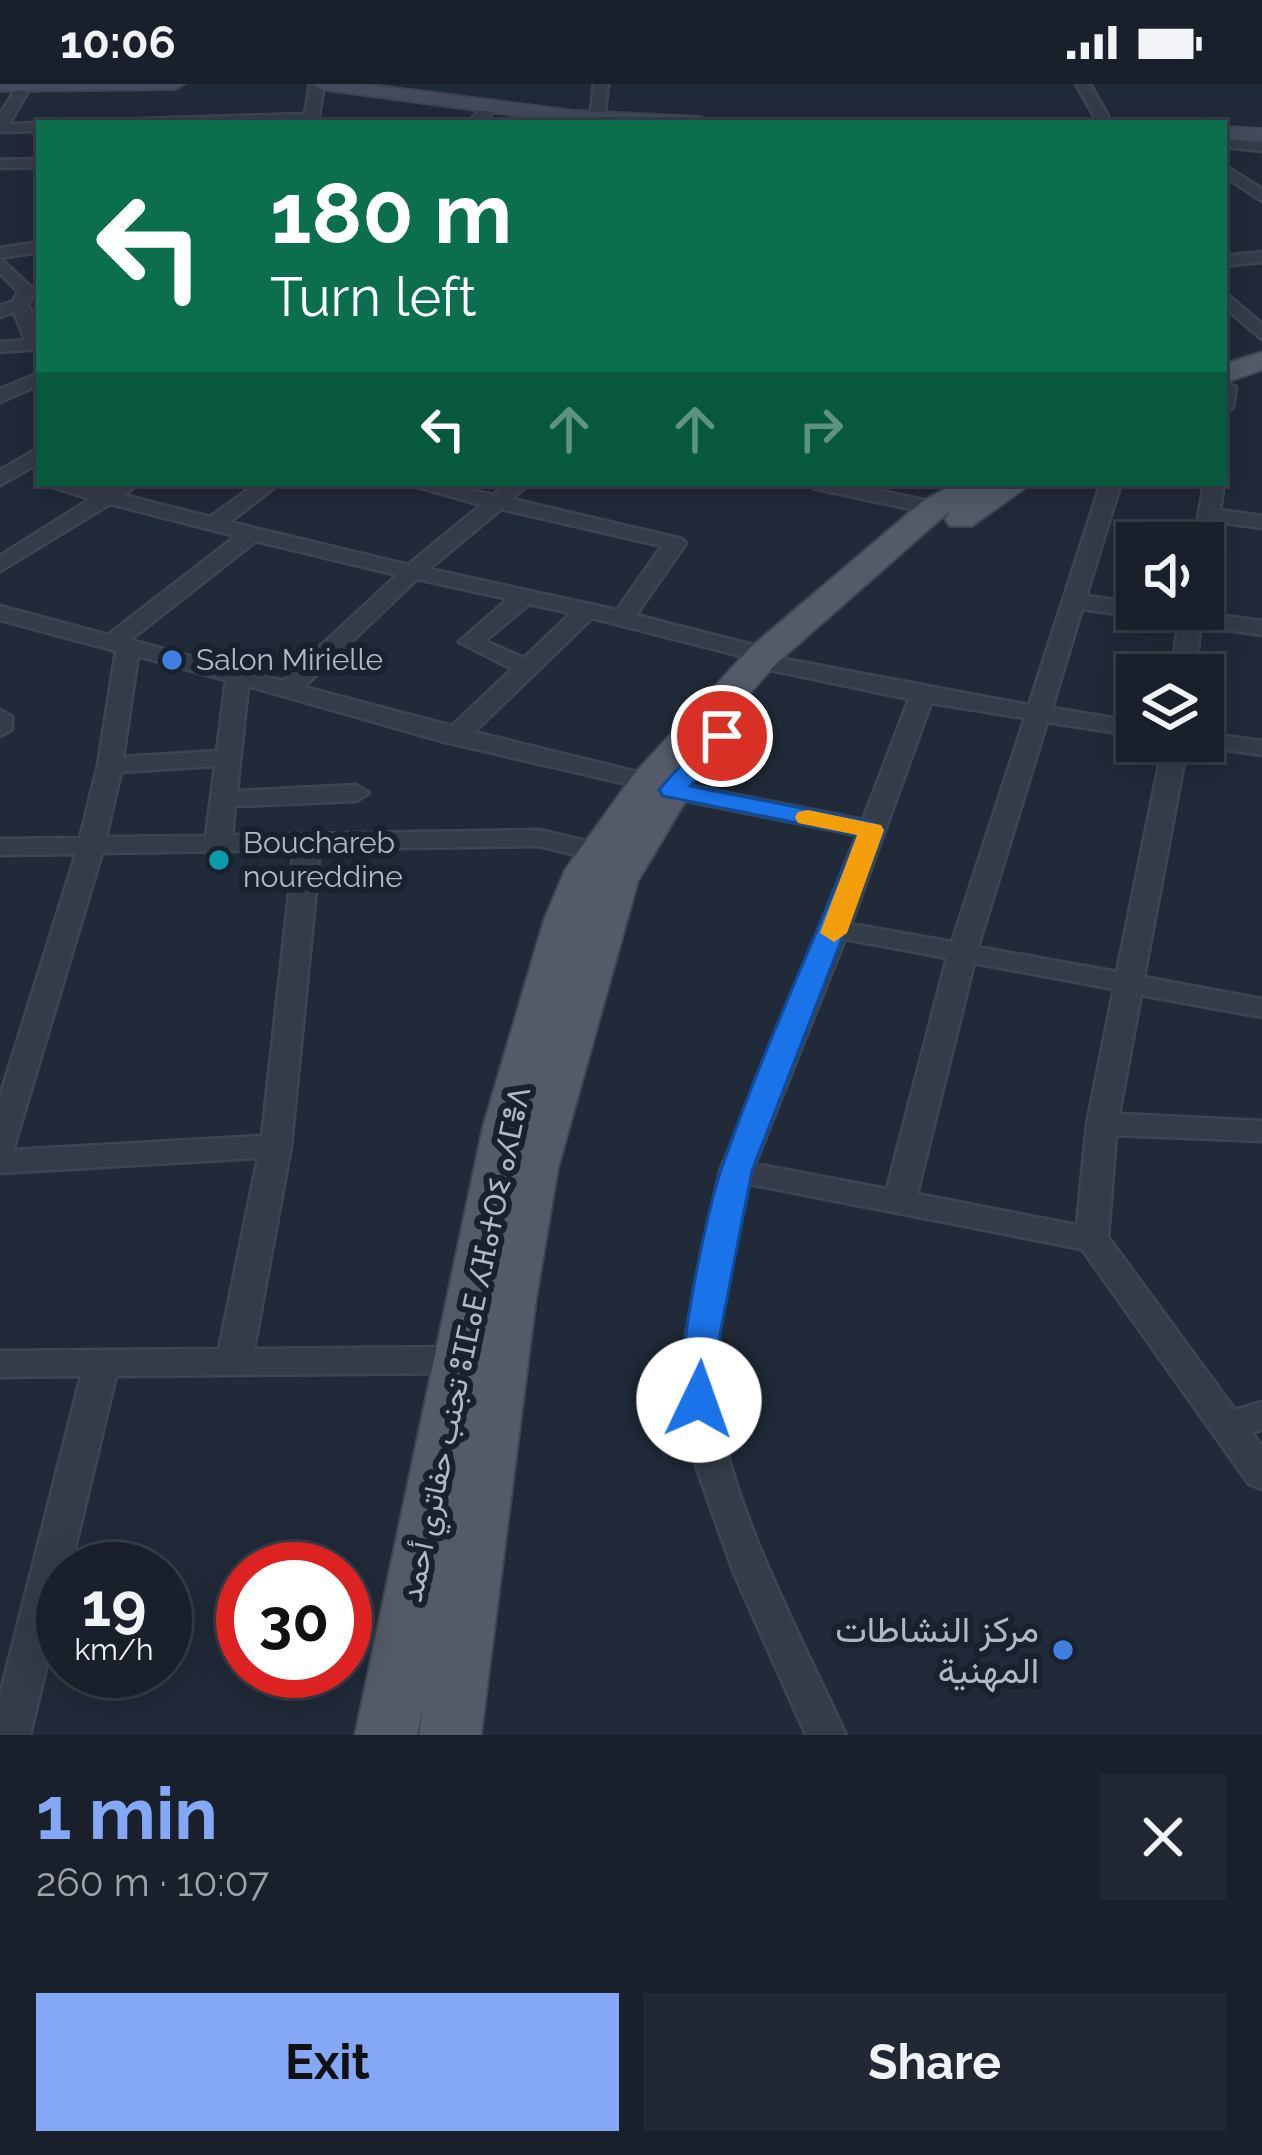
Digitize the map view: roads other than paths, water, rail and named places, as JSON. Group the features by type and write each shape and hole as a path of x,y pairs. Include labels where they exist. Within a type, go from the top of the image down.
{"main road":[{"path":"0,86 176,84"},
{"path":"319,84 612,120"},
{"path":"1227,134 1262,134"},
{"path":"1227,387 1262,361"},
{"path":"1227,388 1262,375"},
{"name":"تجنب حفاتري أحمد ⵓⵊⵎⴰⴹ ⵃⴼⴰⵜⵔⵉ ⴰⵃⵎⴻⴷ","path":"386,1735 459,1360 520,1081 565,920 585,870 770,661 934,508 974,486"},
{"name":"تجنب حفاتري أحمد ⵓⵊⵎⴰⴹ ⵃⴼⴰⵜⵔⵉ ⴰⵃⵎⴻⴷ","path":"770,661 1012,486"},
{"name":"تجنب حفاتري أحمد ⵓⵊⵎⴰⴹ ⵃⴼⴰⵜⵔⵉ ⴰⵃⵎⴻⴷ","path":"450,1735 510,1299 534,1168 616,881 660,786"}],"street":[{"path":"311,120 319,84"},
{"path":"597,119 601,84"},
{"path":"1083,84 1103,120"},
{"path":"0,127 24,86"},
{"path":"478,120 490,107"},
{"path":"0,127 36,127"},
{"path":"1227,143 1262,147"},
{"path":"0,164 36,163"},
{"path":"1227,171 1262,196"},
{"path":"0,254 36,248"},
{"path":"1227,261 1262,257"},
{"path":"0,263 21,299 36,340"},
{"path":"1227,300 1260,329"},
{"path":"1227,330 1260,329"},
{"path":"0,347 36,342"},
{"path":"0,396 36,379"},
{"path":"6,476 36,456"},
{"path":"6,476 36,480"},
{"path":"63,486 411,573 623,618 770,661 922,695 1116,725"},
{"path":"0,565 124,486"},
{"path":"214,524 266,486"},
{"path":"427,486 675,543 623,618"},
{"path":"289,688 411,573 517,486"},
{"path":"830,486 934,508"},
{"path":"900,1201 962,954 1110,486"},
{"path":"1209,522 1214,486"},
{"path":"1210,515 1262,522"},
{"path":"0,1146 91,846 110,765 120,644 251,535"},
{"path":"524,597 470,643 528,668"},
{"path":"1075,601 1116,606"},
{"path":"454,736 587,610"},
{"path":"0,613 454,736 872,830"},
{"path":"1224,621 1262,628"},
{"path":"218,843 238,674"},
{"path":"826,1735 753,1573 715,1468 699,1400 703,1334 736,1171 835,929 922,695"},
{"path":"0,718 0,729"},
{"path":"1224,743 1262,748"},
{"path":"110,765 230,758"},
{"path":"1172,762 1102,1124 1092,1239 1262,1474"},
{"path":"225,799 356,793"},
{"path":"0,847 539,838 598,852"},
{"path":"234,1362 276,1146 308,842"},
{"path":"835,929 1262,1008"},
{"path":"1102,1124 1262,1131"},
{"path":"0,1162 276,1146"},
{"path":"736,1171 1092,1239"},
{"path":"0,1364 459,1360"},
{"path":"10,1735 102,1363"},
{"path":"1227,1426 1262,1416"}],"place":[{"name":"Salon Mirielle","path":"172,660"},
{"name":"Bouchareb noureddine","path":"219,860"},
{"name":"مركز النشاطات المهنية","path":"1063,1650"}]}
